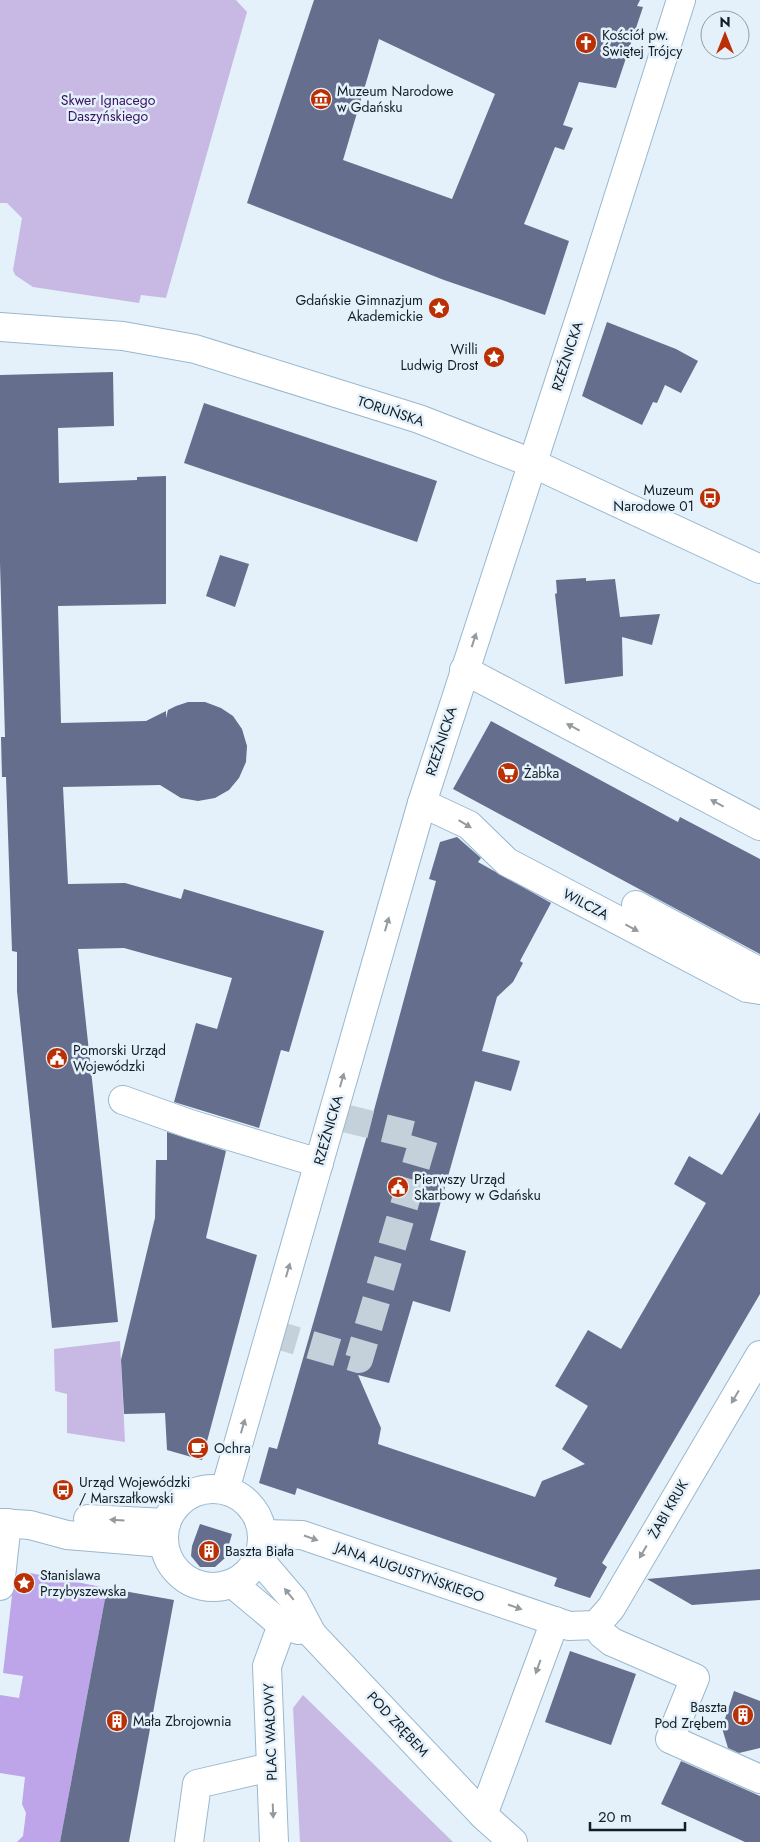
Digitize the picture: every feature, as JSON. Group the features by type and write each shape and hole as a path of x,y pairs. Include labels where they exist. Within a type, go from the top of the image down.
{"street":[{"name":"RZEŹNICKA","path":"225,1490 422,803 681,0"},
{"name":"TORUŃSKA","path":"0,327 123,336 195,349 419,419 532,463 760,570"},
{"path":"464,670 760,826"},
{"name":"WILCZA","path":"422,803 469,825 506,862 747,988 760,990"},
{"path":"636,905 760,972"},
{"path":"123,1100 190,1124 318,1163"},
{"name":"ŻABI KRUK","path":"596,1624 611,1608 760,1355"},
{"path":"210,1489 225,1490 239,1496 251,1506 259,1519 261,1547 248,1574 233,1584 218,1588 202,1587 188,1581 176,1571 167,1558 165,1533 172,1510 189,1496 210,1489"},
{"path":"0,1586 12,1524 67,1535 165,1533"},
{"name":"JANA AUGUSTYŃSKIEGO","path":"261,1547 302,1535 554,1621"},
{"name":"POD ZRĘBEM","path":"261,1547 294,1600 312,1634 483,1815 513,1842"},
{"name":"POD ZRĘBEM","path":"233,1584 282,1625 312,1634"},
{"path":"483,1815 554,1621 569,1626 596,1624 602,1634 612,1642 695,1678 670,1739 760,1779"},
{"name":"PLAC WAŁOWY","path":"274,1842 267,1666 282,1625"},
{"path":"188,1842 197,1784 271,1767"}],"green space":[{"name":"Skwer Ignacego Daszyńskiego","path":"0,0 236,0 247,12 166,298 141,295 139,303 33,287 15,275 13,270 22,218 7,203 0,203"},
{"path":"120,1341 125,1442 67,1433 67,1394 55,1391 54,1349"},
{"path":"303,1695 453,1842 300,1842 293,1708"}],"shaded area":[{"path":"30,1573 107,1588 60,1842 17,1842 23,1836 26,1813 22,1804 25,1777 0,1773 0,1695 19,1698 23,1676 3,1673 13,1587 26,1584"}],"building":[{"path":"314,0 640,0 637,6 643,7 616,88 579,82 563,125 573,128 564,150 555,147 524,224 569,241 545,315 444,280 247,203","holes":["379,39 495,94 452,199 343,160"]},
{"path":"607,322 676,349 698,361 681,393 665,385 657,403 653,402 642,425 582,396"},
{"path":"113,372 114,426 58,428 59,483 137,480 137,477 166,476 166,604 58,606 61,723 146,721 166,711 166,718 168,710 188,702 205,702 221,708 233,716 242,729 247,746 246,762 239,778 229,790 215,798 198,801 181,798 160,785 63,787 68,884 125,883 181,899 184,889 324,931 289,1052 281,1050 259,1128 174,1102 196,1023 217,1029 232,978 124,948 78,949 118,1322 52,1328 17,991 17,952 12,951 6,777 2,777 1,737 5,737 0,563 0,375"},
{"path":"204,403 437,481 417,542 184,463"},
{"path":"220,555 249,564 235,607 206,596"},
{"path":"586,578 586,581 615,579 620,617 660,614 652,645 622,637 623,676 565,684 555,594 557,593 556,580"},
{"path":"491,721 678,822 680,817 760,859 760,954 453,789"},
{"path":"457,837 481,858 478,862 551,903 520,961 523,963 513,982 497,997 482,1051 520,1061 511,1091 475,1081 430,1240 466,1251 450,1312 413,1301 389,1383 358,1375 381,1428 378,1444 535,1497 542,1481 585,1464 562,1449 588,1406 555,1386 588,1330 621,1349 706,1203 674,1184 689,1156 722,1175 760,1112 760,1294 602,1563 607,1567 590,1598 554,1586 557,1578 297,1488 295,1495 259,1483 269,1447 277,1449 370,1125 436,881 429,879 440,842"},
{"path":"167,1132 226,1151 206,1238 257,1255 202,1460 167,1450 165,1413 124,1414 121,1360 155,1218 156,1160 167,1160"},
{"name":"Baszta Biała","path":"200,1524 232,1534 225,1558 215,1567 200,1567 191,1556 192,1546"},
{"path":"760,1569 760,1600 692,1605 647,1579"},
{"name":"Mała Zbrojownia","path":"107,1588 174,1600 129,1842 60,1842"},
{"path":"570,1651 636,1674 611,1745 545,1722"},
{"name":"Baszta Pod Zrębem","path":"734,1691 760,1701 760,1748 739,1753 728,1748 722,1728"},
{"path":"681,1761 760,1796 760,1842 745,1842 661,1804"}],"tunnel":[{"path":"270,1333 359,1359 424,1138 332,1115"}],"place":[{"name":"Kościół pw. Świętej Trójcy","path":"586,43"},
{"name":"Muzeum Narodowe w Gdańsku","path":"321,99"},
{"name":"Gdańskie Gimnazjum Akademickie","path":"439,308"},
{"name":"Willi Ludwig Drost","path":"494,357"},
{"name":"Muzeum Narodowe 01","path":"710,498"},
{"name":"Żabka","path":"508,773"},
{"name":"Pomorski Urząd Wojewódzki","path":"57,1058"},
{"name":"Pierwszy Urząd Skarbowy w Gdańsku","path":"398,1187"},
{"name":"Ochra","path":"198,1448"},
{"name":"Urząd Wojewódzki / Marszałkowski","path":"63,1490"},
{"name":"Baszta Biała","path":"209,1551"},
{"name":"Stanislawa Przybyszewska","path":"24,1583"},
{"name":"Baszta Pod Zrębem","path":"743,1715"},
{"name":"Mała Zbrojownia","path":"117,1721"}]}
